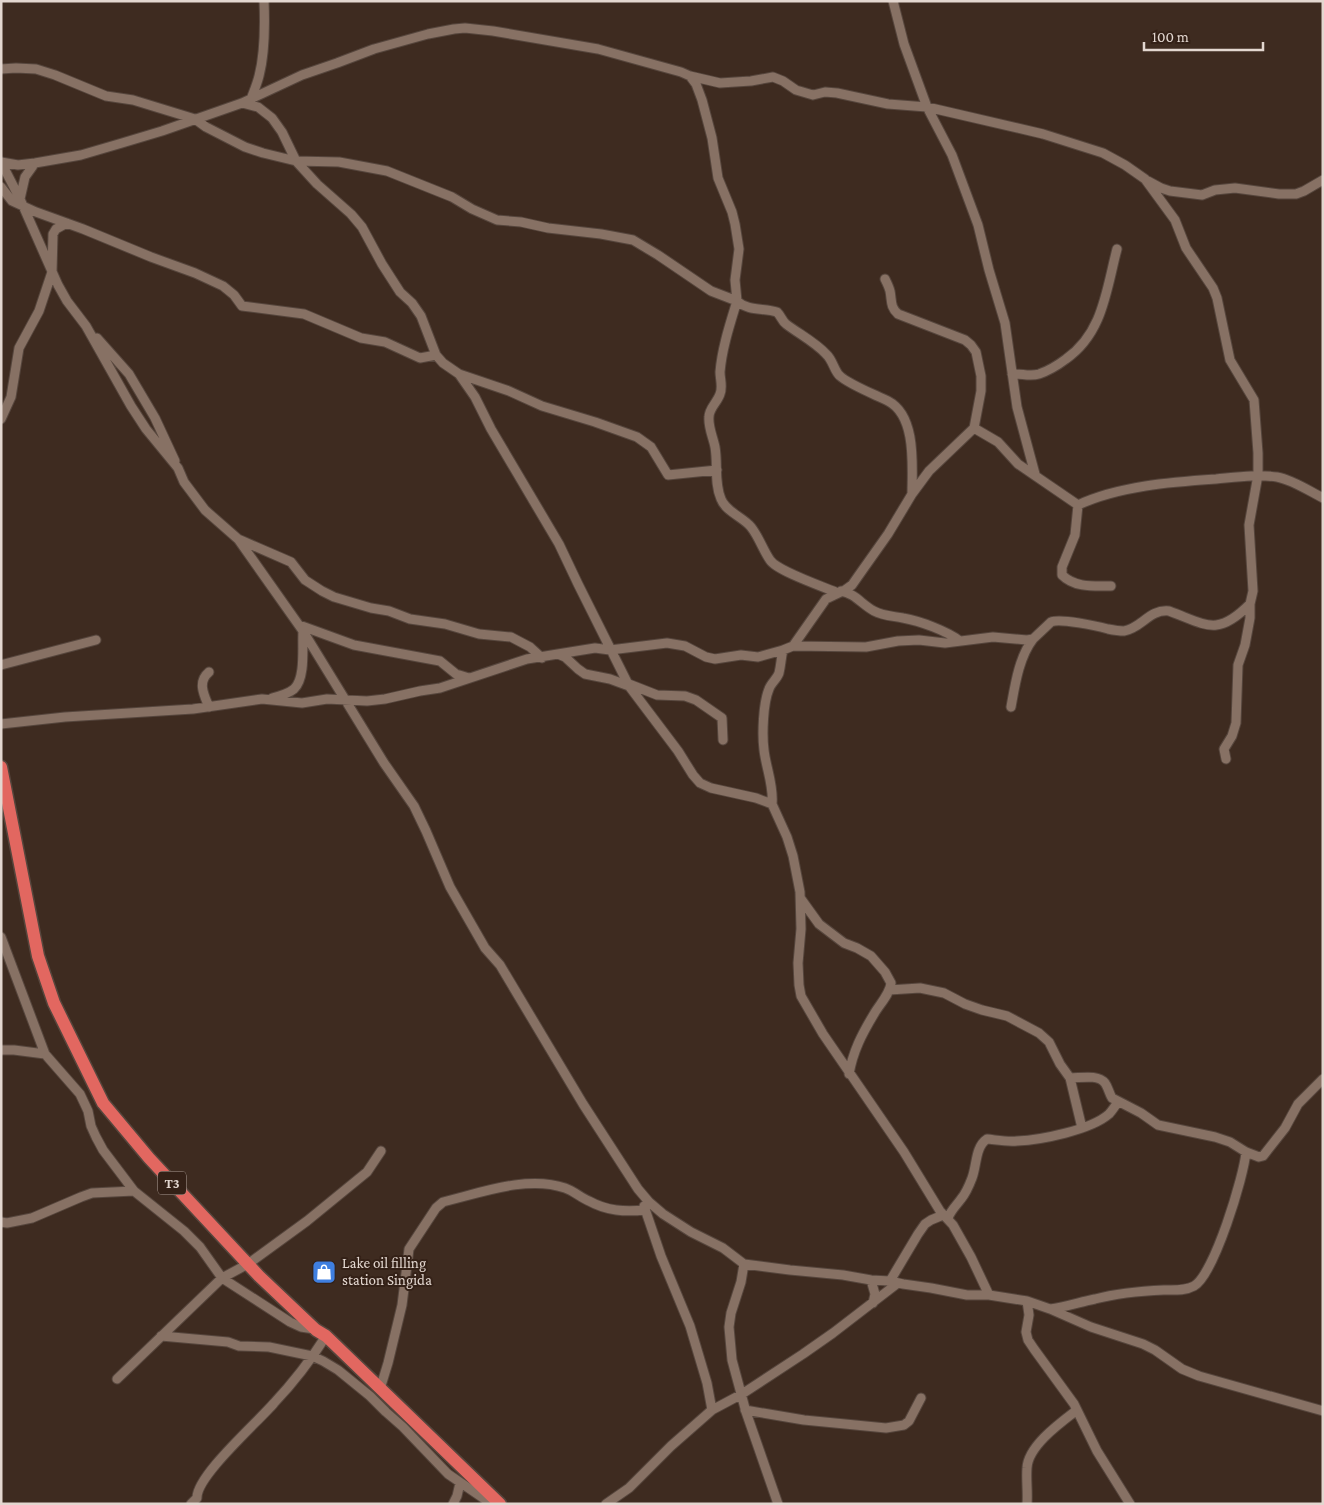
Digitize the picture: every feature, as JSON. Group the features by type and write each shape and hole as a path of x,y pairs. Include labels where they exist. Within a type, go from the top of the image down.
{"highway":[{"name":"T3","path":"1,767 38,956 54,1003 103,1103 150,1158 259,1276 500,1504"}],"street":[{"path":"246,101 259,78 262,63 265,24 264,1"},
{"path":"892,1 904,44 927,107 952,154 978,225 1005,323 1017,407 1035,474"},
{"path":"1,162 18,165 35,163 81,154 162,131 246,101 302,75 374,49 428,34 465,28 598,49 720,83 773,77 784,81 796,90 813,95 837,92 888,104 927,107 983,119 1065,140 1103,154 1125,165 1160,188 1170,191 1202,195 1215,190 1235,188 1279,194 1296,194 1323,180"},
{"path":"1,70 16,68 36,69 106,96 133,100 196,119 245,147 296,161 339,162 387,172 452,197 472,209 497,220 521,222 548,228 633,240 658,254 711,290 740,305 777,312 786,324 826,354 839,376 890,402 897,408 903,417 910,438 912,494"},
{"path":"690,76 699,90 705,108 717,173 732,212 739,249 735,280 736,302 729,326 720,373 722,388 708,415 715,447 720,499 724,505 750,526 767,552 770,561 786,572 840,592 849,593 880,614 924,624 952,635 960,641"},
{"path":"246,101 272,118 282,132 296,161 317,184 362,226 382,264 400,292 412,303 421,316 436,355 443,363 459,374 510,391 542,406 637,437 651,447 668,475 717,470"},
{"path":"1,162 67,301 86,326 129,374 160,426 184,482 206,510 238,539 301,628 384,763 414,806 450,887 485,948 500,965 583,1104 638,1189 649,1202 662,1214 691,1232 723,1248 744,1264 894,1282 966,1295 988,1294 1027,1301 1090,1327 1144,1344 1182,1369 1199,1376 1323,1411"},
{"path":"21,202 25,177 35,163"},
{"path":"1145,179 1175,220 1186,248 1215,293 1230,360 1254,400 1258,475 1249,525 1250,555 1254,582 1245,645 1238,665 1236,723 1232,736 1224,749 1226,760"},
{"path":"1,187 12,201 21,202 36,212 194,273 222,286 242,306 304,314 362,338 385,342 420,358 436,355"},
{"path":"1,419 11,397 19,348 38,311 52,272 53,234 56,229 67,223"},
{"path":"1012,374 1030,376 1050,369 1073,354 1089,337 1099,318 1117,250"},
{"path":"793,646 824,601 852,585 888,534 912,494 930,471 974,428 982,391 976,352 965,340 898,314 893,310 890,292 885,279"},
{"path":"86,326 131,406 146,429 178,468"},
{"path":"459,374 475,396 491,429 550,526 629,685 678,751 693,775 700,783 711,788 764,800 772,804"},
{"path":"974,428 998,442 1018,464 1078,505"},
{"path":"1078,505 1088,500 1125,490 1187,481 1258,475 1279,478 1323,498"},
{"path":"1078,505 1075,535 1062,567 1062,575 1070,581 1088,586 1111,586"},
{"path":"238,539 291,562 305,580 334,597 388,611 410,619 446,624 478,634 511,637 530,647 542,658"},
{"path":"1011,708 1014,688 1028,646 1054,620 1124,631 1133,628 1158,611 1169,611 1208,626 1228,621 1238,616 1250,604"},
{"path":"301,628 354,645 440,661 456,674 469,678"},
{"path":"1,724 65,717 209,707 270,699 290,691 298,685 301,676 301,628"},
{"path":"589,649 597,642 602,631"},
{"path":"270,699 302,703 327,699 385,700 440,688 527,659 595,648 610,650 667,642 685,646 706,657 715,659 741,655 758,657 793,646 857,648 910,640 945,643 993,637 1033,639"},
{"path":"1,665 96,640"},
{"path":"784,650 780,660 779,675 769,688 763,733 764,751 772,791 772,804 791,850 801,899 798,963 801,996 818,1026 904,1152 945,1217 958,1233 971,1256 988,1294"},
{"path":"558,654 565,657 585,674 610,679 657,695 685,696 696,700 722,718 723,740"},
{"path":"209,672 204,676 202,690 209,707"},
{"path":"801,899 819,924 844,943 871,956 889,979 891,986 874,1013 855,1050 850,1074"},
{"path":"1,937 45,1054 80,1094 88,1111 91,1126 103,1150 134,1191 184,1231 200,1247 222,1278 290,1322 321,1333 312,1356 274,1404 207,1474 196,1492 197,1498 191,1504"},
{"path":"889,990 920,988 944,993 964,1004 1020,1021 1039,1033 1049,1042 1060,1064 1070,1078 1082,1128"},
{"path":"1,1050 45,1054"},
{"path":"1070,1078 1095,1077 1100,1079 1107,1085 1112,1098 1141,1113 1158,1125 1215,1137 1230,1142 1246,1152 1259,1157 1263,1156 1285,1128 1298,1104 1323,1079"},
{"path":"606,1504 629,1488 670,1446 712,1410 742,1394 833,1333 873,1303 894,1282 925,1224 931,1220 945,1217 969,1187 975,1170 979,1146 983,1141 987,1139 1004,1141 1037,1139 1082,1128 1094,1124 1107,1116 1118,1102"},
{"path":"117,1379 222,1278 248,1264 307,1221 367,1172 381,1152"},
{"path":"1050,1309 1120,1294 1181,1290 1196,1285 1219,1245 1235,1197 1246,1152"},
{"path":"380,1389 402,1305 409,1249 436,1208 443,1202 497,1188 537,1184 564,1187 589,1202 609,1209 624,1212 645,1210"},
{"path":"638,1189 661,1256 690,1326 705,1375 712,1410"},
{"path":"1,1222 7,1224 32,1218 92,1193 134,1191"},
{"path":"744,1264 729,1327 732,1360 745,1410 778,1504"},
{"path":"871,1280 875,1294 873,1303"},
{"path":"1027,1301 1029,1315 1026,1332 1028,1340 1077,1410 1097,1451 1130,1504"},
{"path":"161,1336 228,1342 239,1346 269,1347 312,1356 338,1370 370,1396 448,1474 494,1504"},
{"path":"745,1410 804,1420 886,1428 904,1425 909,1421 922,1398"},
{"path":"1027,1504 1027,1467 1029,1459 1035,1448 1077,1410"},
{"path":"453,1504 460,1483"}],"place":[{"name":"Lake oil filling station Singida","path":"324,1272"}]}
